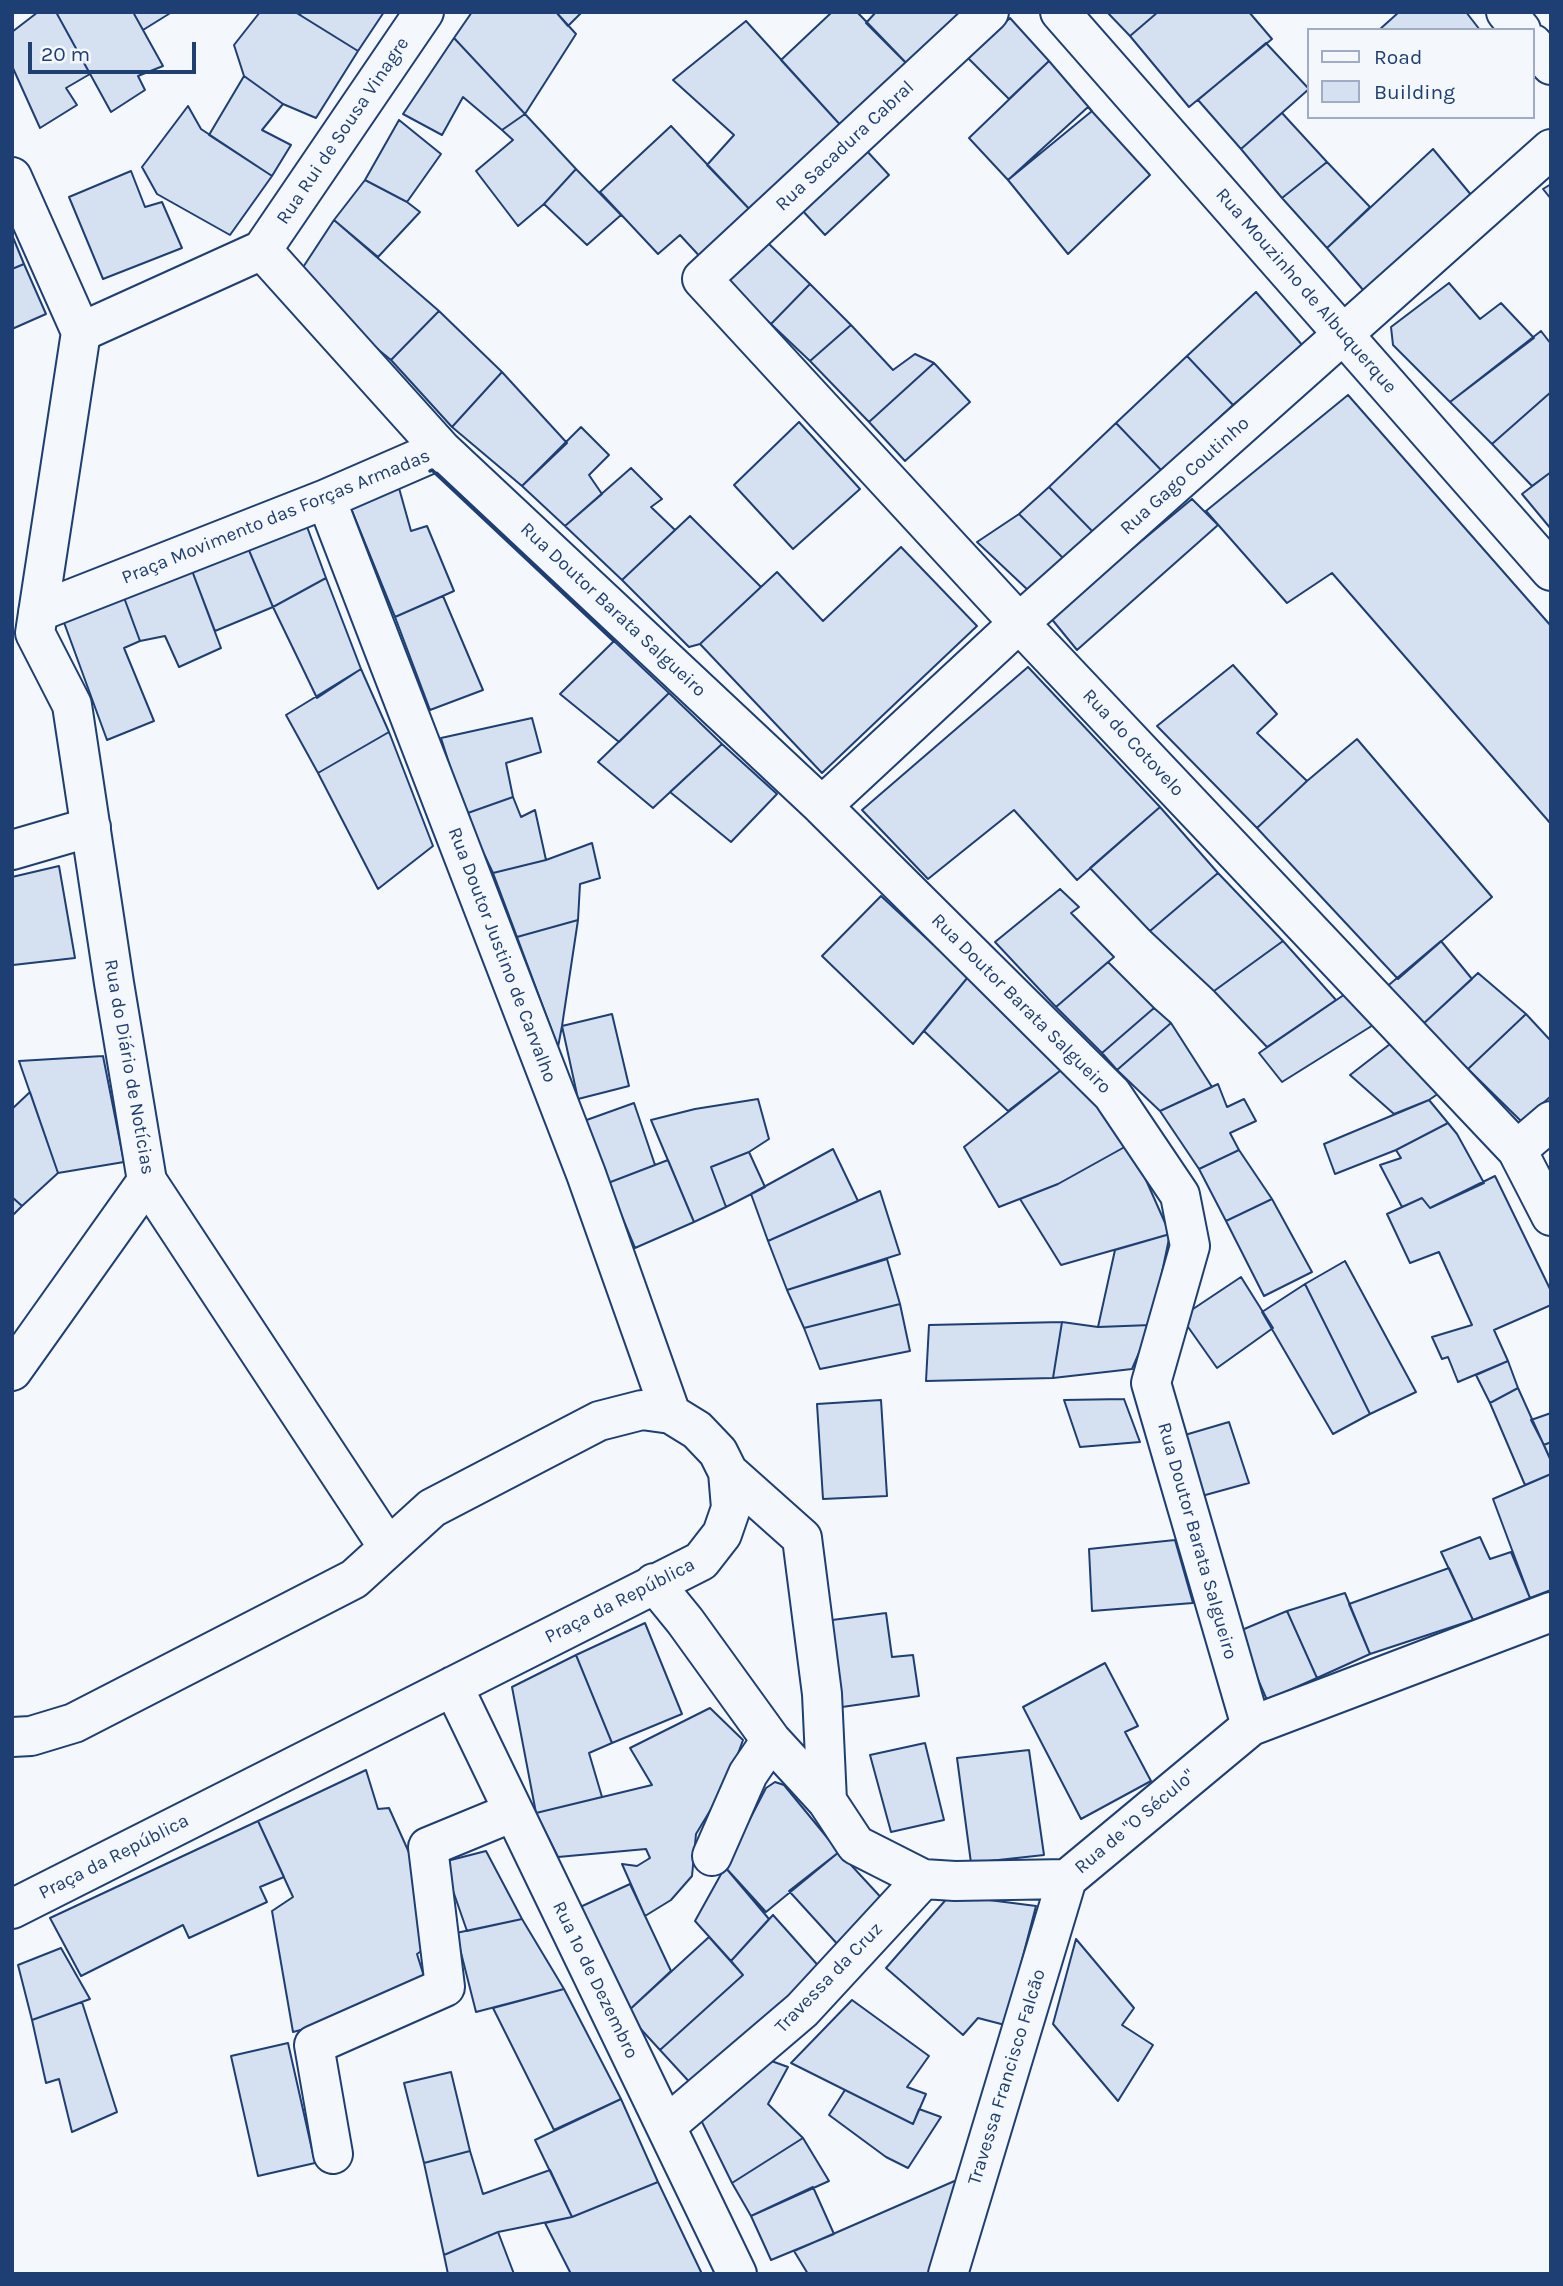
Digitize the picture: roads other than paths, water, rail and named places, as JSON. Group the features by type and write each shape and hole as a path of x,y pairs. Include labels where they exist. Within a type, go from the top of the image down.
{"street":[{"name":"Rua Rui de Sousa Vinagre","path":"262,250 425,12"},
{"name":"Rua Sacadura Cabral","path":"702,279 989,12"},
{"name":"Rua Mouzinho de Albuquerque","path":"1060,12 1551,571"},
{"path":"1506,12 1519,28"},
{"path":"1535,46 1551,65"},
{"name":"Rua Gago Coutinho","path":"822,806 1019,623 1551,149"},
{"path":"12,177 81,332 28,628"},
{"path":"81,332 262,250"},
{"name":"Praça Movimento das Forças Armadas","path":"28,628 441,449 262,250"},
{"name":"Rua do Cotovelo","path":"702,279 1019,623 1517,1150 1551,1216"},
{"name":"Rua Doutor Barata Salgueiro","path":"441,449 822,806 1112,1094 1180,1195 1190,1246 1151,1384 1251,1726"},
{"name":"Rua Doutor Justino de Carvalho","path":"326,499 586,1174 671,1414"},
{"name":"Rua do Diário de Notícias","path":"28,628 72,705 147,1181 388,1547"},
{"path":"12,850 90,827"},
{"path":"1517,1150 1551,1121"},
{"path":"12,1371 147,1181"},
{"name":"Praça da República","path":"12,1737 31,1736 74,1723 354,1580 432,1508 599,1421 642,1410 671,1414 697,1430 718,1452 728,1472 731,1508 722,1534 701,1561 12,1909"},
{"path":"728,1472 802,1538 822,1695 827,1801"},
{"name":"Rua de \"O Século\"","path":"654,1583 685,1621 771,1740 827,1801 856,1845 923,1879 955,1881 1067,1879 1251,1726 1551,1612"},
{"name":"Rua 1º de Dezembro","path":"453,1686 737,2274"},
{"path":"712,1856 748,1774 771,1740"},
{"path":"333,2154 314,2045 445,1987 428,1847 513,1812"},
{"name":"Travessa da Cruz","path":"666,2126 802,2010 923,1879"},
{"name":"Travessa Francisco Falcão","path":"948,2274 1067,1879"}]}
